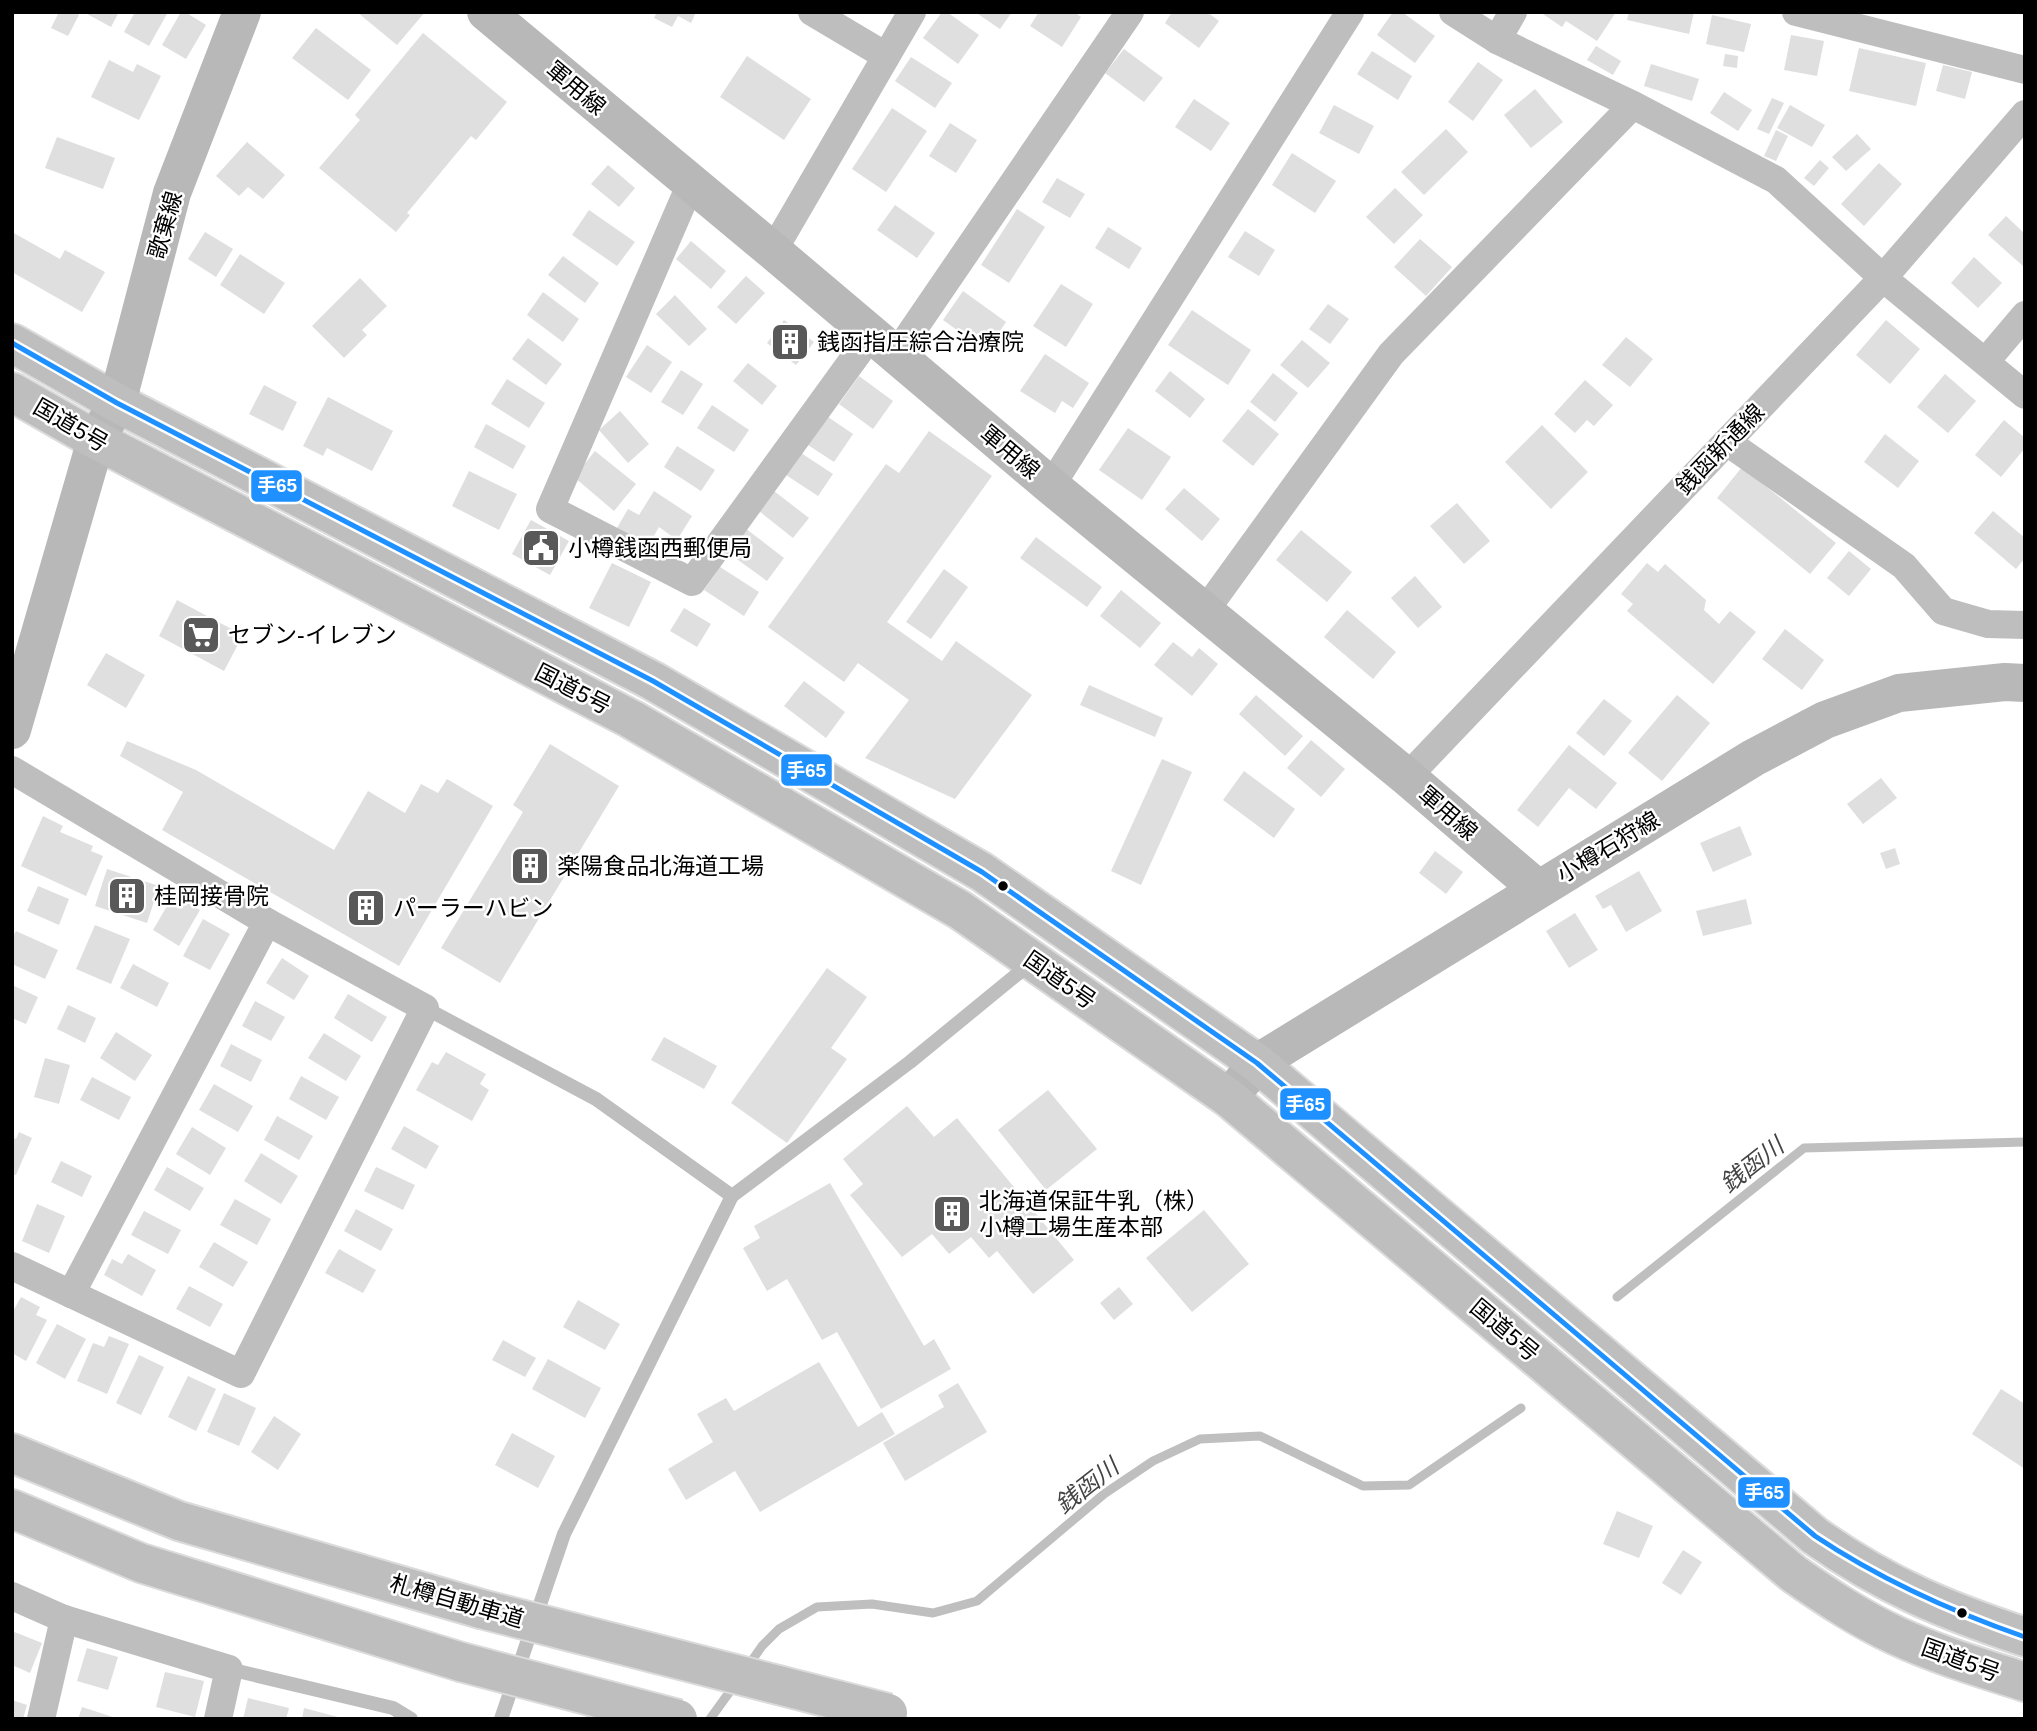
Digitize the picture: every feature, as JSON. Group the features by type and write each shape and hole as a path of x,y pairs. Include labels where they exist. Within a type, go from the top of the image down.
{"highway":[{"name":"国道5号","path":"12,343 117,403 653,681 982,872 1257,1063 1815,1536 1880,1578 1916,1597 2025,1637"},
{"name":"国道5号","path":"12,392 96,440 631,719 960,909 1229,1098 1794,1574 1848,1610 1895,1635 1932,1651 2025,1682"},
{"name":"札樽自動車道","path":"12,1452 179,1521 481,1609 899,1716"},
{"path":"12,1509 142,1563 461,1662 678,1719"}],"street":[{"name":"歌棄線","path":"12,730 96,440 117,403 172,193 242,12"},
{"name":"軍用線","path":"486,12 1051,486 1407,777 1538,889"},
{"path":"812,12 886,56"},
{"path":"773,251 912,12"},
{"path":"691,183 550,509 692,582 883,345 1130,12"},
{"path":"1051,486 1350,12"},
{"path":"1452,12 1497,40 1633,105 1776,180 1883,278 2025,395"},
{"path":"1497,40 1513,12"},
{"path":"1797,12 2025,70"},
{"path":"1205,611 1391,354 1633,105"},
{"name":"銭函新通線","path":"1407,777 1883,278 2025,114"},
{"path":"1986,361 2025,315"},
{"path":"1727,442 1904,566 1943,611 1988,624 2025,625"},
{"name":"小樽石狩線","path":"1229,1098 1257,1063 1754,758 1825,720 1899,692 2005,682 2025,683"},
{"path":"12,771 267,922 425,1008 241,1374 12,1266"},
{"path":"71,1294 267,922"},
{"path":"12,1596 64,1619 229,1669 218,1719"},
{"path":"41,1719 64,1619"}],"lane":[{"path":"501,1719 564,1534 733,1195 910,1062 1033,961"},
{"path":"425,1008 596,1098 733,1195"},
{"path":"229,1669 393,1708 411,1719"}],"building":[{"path":"59,12 74,12 79,15 68,36 51,28"},
{"path":"119,12 111,27 87,14"},
{"path":"135,12 168,12 149,46 124,32"},
{"path":"181,12 206,25 186,59 162,45"},
{"path":"357,12 425,12 397,45"},
{"path":"657,12 696,12 691,23 678,16 672,27 654,18"},
{"path":"942,12 947,12 979,35 958,64 923,38"},
{"path":"975,12 1012,12 1000,29"},
{"path":"1039,12 1074,12 1081,17 1062,47 1030,26"},
{"path":"1172,12 1207,12 1219,21 1199,48 1165,23"},
{"path":"1393,12 1402,12 1435,36 1415,63 1377,35"},
{"path":"1540,12 1616,12 1597,41 1566,21 1562,27"},
{"path":"1629,12 1694,12 1689,34 1627,20"},
{"path":"1712,15 1751,24 1744,52 1706,44"},
{"path":"316,28 371,70 348,100 292,58"},
{"path":"423,33 507,102 476,140 471,136 407,213 410,215 396,232 319,168 360,120 355,115"},
{"path":"1791,35 1824,41 1817,76 1784,70"},
{"path":"1596,46 1621,61 1613,75 1587,60"},
{"path":"1859,48 1926,63 1916,106 1849,91"},
{"path":"1124,49 1163,78 1144,102 1105,73"},
{"path":"1372,51 1412,76 1398,100 1357,74"},
{"path":"1725,54 1738,56 1737,68 1723,66"},
{"path":"747,56 811,99 784,140 720,97"},
{"path":"911,57 952,83 935,108 895,81"},
{"path":"109,60 133,72 137,64 161,76 139,120 91,97"},
{"path":"1478,62 1503,80 1473,121 1448,102"},
{"path":"1651,64 1699,79 1692,101 1644,86"},
{"path":"1943,65 1972,72 1965,99 1936,91"},
{"path":"1535,89 1563,122 1531,148 1504,115"},
{"path":"1724,92 1752,110 1738,131 1710,113"},
{"path":"1772,98 1784,103 1769,134 1757,129"},
{"path":"1194,99 1230,123 1211,151 1175,127"},
{"path":"1334,105 1374,126 1359,154 1319,133"},
{"path":"1790,105 1825,125 1812,147 1777,128"},
{"path":"892,108 927,131 886,192 852,169"},
{"path":"950,123 977,140 956,173 929,156"},
{"path":"1446,129 1468,152 1424,195 1401,172"},
{"path":"1776,130 1788,136 1776,161 1764,156"},
{"path":"1857,134 1871,149 1846,171 1832,157"},
{"path":"57,137 115,158 103,189 45,168"},
{"path":"247,142 285,175 263,199 248,187 239,196 216,176"},
{"path":"1292,153 1336,181 1315,213 1272,185"},
{"path":"1820,160 1829,168 1814,186 1804,178"},
{"path":"1879,163 1902,184 1864,226 1841,204"},
{"path":"608,165 635,188 619,207 591,184"},
{"path":"1057,178 1085,194 1070,218 1042,202"},
{"path":"1395,188 1423,215 1394,244 1366,217"},
{"path":"895,205 935,233 917,258 877,230"},
{"path":"1017,209 1045,227 1009,283 981,265"},
{"path":"589,210 635,242 617,266 572,235"},
{"path":"2006,216 2025,234 2023,266 1988,235"},
{"path":"1108,227 1142,248 1129,269 1095,248"},
{"path":"1245,231 1275,250 1259,276 1228,257"},
{"path":"12,232 60,259 65,250 105,272 82,312 12,272"},
{"path":"205,232 233,249 216,277 188,259"},
{"path":"1420,239 1452,267 1426,296 1394,267"},
{"path":"691,241 726,271 711,289 676,259"},
{"path":"240,254 285,283 264,314 220,285"},
{"path":"563,256 599,283 585,303 548,275"},
{"path":"1974,257 2002,283 1978,308 1951,283"},
{"path":"746,276 765,293 736,324 717,307"},
{"path":"360,278 387,306 362,330 367,335 344,358 312,326"},
{"path":"1061,284 1093,304 1066,347 1033,326"},
{"path":"963,291 1006,322 986,351 943,320"},
{"path":"543,292 579,319 563,342 527,315"},
{"path":"675,295 707,329 689,346 656,314"},
{"path":"1328,304 1349,319 1330,344 1309,329"},
{"path":"1192,310 1251,350 1228,385 1168,345"},
{"name":"銭函指圧綜合治療院","path":"784,320 814,342 796,365 767,343"},
{"path":"1886,320 1920,349 1890,384 1856,355"},
{"path":"1626,337 1653,359 1630,387 1602,365"},
{"path":"528,338 562,364 546,385 512,359"},
{"path":"1302,340 1330,363 1308,388 1280,365"},
{"path":"647,345 672,362 651,393 626,377"},
{"path":"1045,354 1089,383 1073,408 1062,401 1055,413 1020,391"},
{"path":"748,363 777,386 762,405 733,381"},
{"path":"681,370 703,384 683,415 661,402"},
{"path":"1170,371 1205,399 1190,418 1155,391"},
{"path":"1273,373 1298,393 1275,422 1250,402"},
{"path":"1945,374 1976,401 1948,433 1917,407"},
{"path":"859,376 893,401 873,429 839,404"},
{"path":"507,379 545,403 529,428 491,404"},
{"path":"1585,380 1613,405 1594,426 1587,420 1575,433 1554,414"},
{"path":"264,385 297,402 283,431 249,414"},
{"path":"328,397 393,431 372,471 327,448 323,456 303,446"},
{"path":"712,405 749,430 734,452 697,428"},
{"path":"1248,409 1279,434 1253,466 1222,441"},
{"path":"620,411 649,444 628,463 599,430"},
{"path":"828,417 853,434 834,462 808,445"},
{"path":"2004,420 2025,438 2025,448 2001,477 1975,455"},
{"path":"486,424 526,446 513,469 474,447"},
{"path":"1542,425 1588,472 1551,509 1505,462"},
{"path":"1128,428 1171,457 1142,500 1099,470"},
{"path":"929,431 992,476 887,622 942,661 956,641 1032,695 955,799 865,758 909,700 858,663 844,682 768,627 886,464 899,473"},
{"path":"1885,434 1919,461 1898,488 1864,462"},
{"path":"677,446 715,470 701,491 664,467"},
{"path":"595,451 636,484 614,511 574,477"},
{"path":"801,453 833,474 818,496 786,475"},
{"path":"1742,467 1836,543 1810,574 1717,498"},
{"path":"469,471 517,494 499,530 452,506"},
{"path":"1184,488 1220,519 1202,541 1165,509"},
{"path":"654,491 692,516 677,540 659,527 648,546 617,528 628,509 639,515"},
{"path":"774,491 809,518 793,538 759,511"},
{"path":"1457,503 1490,541 1464,564 1430,526"},
{"path":"1993,511 2025,538 2025,558 2016,569 1974,533"},
{"name":"小樽銭函西郵便局","path":"531,520 569,541 550,575 512,554"},
{"path":"745,528 784,558 767,581 727,552"},
{"path":"1301,530 1352,572 1327,602 1276,560"},
{"path":"1036,537 1102,587 1087,607 1020,558"},
{"path":"1849,551 1871,569 1849,596 1827,578"},
{"path":"612,563 651,582 629,627 589,608"},
{"path":"1647,563 1658,572 1665,564 1706,600 1704,610 1719,624 1730,611 1756,632 1713,684 1627,611 1633,604 1621,594"},
{"path":"720,567 759,592 744,616 704,590"},
{"path":"944,569 968,587 931,639 906,622"},
{"path":"1415,576 1442,607 1418,628 1391,598"},
{"path":"1121,590 1161,623 1140,648 1100,616"},
{"name":"セブン-イレブン","path":"177,600 243,635 224,671 159,636"},
{"path":"684,608 711,624 697,647 670,631"},
{"path":"1347,610 1396,652 1373,679 1324,637"},
{"path":"1785,629 1824,660 1802,690 1762,659"},
{"path":"1173,642 1192,657 1199,648 1218,664 1192,696 1154,665"},
{"path":"106,653 145,675 126,708 87,685"},
{"path":"804,681 845,712 826,738 784,706"},
{"path":"1089,685 1163,718 1155,737 1080,705"},
{"path":"1256,695 1303,736 1285,756 1239,714"},
{"path":"1677,695 1710,723 1662,781 1628,753"},
{"path":"1604,699 1632,721 1604,756 1576,733"},
{"path":"1311,740 1345,769 1321,797 1287,768"},
{"name":"パーラーハビン","path":"127,741 196,770 334,850 368,791 405,813 421,784 438,793 447,779 493,806 399,966 162,830 183,792 120,756"},
{"name":"楽陽食品北海道工場","path":"550,744 619,786 500,983 441,948 523,812 513,805"},
{"path":"1569,745 1617,783 1596,809 1569,788 1538,827 1517,810"},
{"path":"1162,759 1192,772 1141,885 1111,871"},
{"path":"1244,771 1295,809 1274,838 1223,800"},
{"path":"1881,778 1897,798 1863,824 1847,804"},
{"path":"43,816 63,826 60,832 93,846 91,851 103,856 86,896 21,866"},
{"path":"1740,826 1752,855 1713,872 1700,843"},
{"path":"1895,848 1900,864 1886,869 1880,853"},
{"path":"1435,851 1463,872 1446,894 1419,873"},
{"name":"桂岡接骨院","path":"107,869 159,886 147,923 95,906"},
{"path":"1639,871 1662,911 1626,932 1611,905 1603,909 1595,896"},
{"path":"38,886 69,899 59,925 27,911"},
{"path":"174,894 200,910 179,946 153,930"},
{"path":"1746,899 1752,924 1703,936 1696,911"},
{"path":"1575,913 1598,950 1569,968 1546,931"},
{"path":"203,919 230,934 210,970 183,956"},
{"path":"95,925 130,939 111,984 76,969"},
{"path":"16,931 58,950 45,979 12,964 12,938"},
{"path":"282,958 309,976 294,1000 266,983"},
{"path":"133,964 169,983 157,1007 120,988"},
{"path":"827,968 867,997 831,1048 847,1059 787,1143 731,1103"},
{"path":"12,985 38,997 26,1024 12,1018"},
{"path":"348,994 387,1017 372,1042 334,1018"},
{"path":"255,1001 285,1017 271,1041 242,1026"},
{"path":"68,1005 96,1018 85,1043 57,1029"},
{"path":"116,1032 152,1055 135,1081 100,1058"},
{"path":"324,1033 361,1056 346,1081 308,1058"},
{"path":"664,1037 717,1066 704,1089 651,1060"},
{"path":"231,1044 262,1060 251,1082 220,1066"},
{"path":"446,1052 486,1074 480,1084 489,1090 472,1121 416,1090 432,1062 438,1065"},
{"path":"45,1058 70,1065 59,1104 34,1097"},
{"path":"301,1076 339,1097 326,1120 289,1099"},
{"path":"92,1077 131,1097 119,1120 80,1100"},
{"path":"214,1084 253,1106 238,1132 199,1110"},
{"path":"1048,1090 1097,1149 1046,1190 998,1130"},
{"name":"北海道保証牛乳（株） 小樽工場生産本部","path":"907,1106 934,1137 957,1118 1074,1260 1033,1294 997,1251 989,1258 971,1237 949,1254 932,1234 902,1257 850,1195 863,1184 843,1159"},
{"path":"277,1116 313,1136 299,1160 264,1140"},
{"path":"404,1126 439,1146 426,1169 391,1149"},
{"path":"192,1127 226,1148 210,1175 176,1154"},
{"path":"19,1132 32,1138 16,1175 12,1174 12,1137 16,1139"},
{"path":"261,1153 298,1176 281,1204 244,1181"},
{"path":"61,1161 92,1176 82,1197 51,1182"},
{"path":"167,1167 204,1188 190,1211 154,1190"},
{"path":"376,1167 415,1185 403,1210 364,1191"},
{"path":"830,1183 924,1346 934,1339 951,1369 881,1409 837,1332 822,1340 787,1279 767,1291 743,1248 760,1238 754,1226"},
{"path":"235,1199 271,1219 257,1245 220,1225"},
{"path":"37,1204 65,1216 49,1253 22,1241"},
{"path":"356,1209 393,1229 381,1251 344,1231"},
{"path":"1204,1210 1249,1264 1192,1312 1146,1258"},
{"path":"144,1211 181,1230 168,1254 131,1235"},
{"path":"214,1242 248,1262 233,1287 199,1267"},
{"path":"339,1249 376,1270 363,1293 325,1273"},
{"path":"128,1254 156,1270 142,1296 104,1275 112,1259 122,1264"},
{"path":"189,1286 223,1304 210,1327 176,1309"},
{"path":"1119,1287 1133,1304 1114,1320 1100,1303"},
{"path":"21,1297 40,1307 36,1315 47,1320 26,1361 12,1353 12,1313"},
{"path":"578,1300 620,1324 605,1350 563,1327"},
{"path":"57,1324 86,1339 65,1379 36,1363"},
{"path":"109,1336 129,1344 107,1394 77,1381 93,1343 104,1347"},
{"path":"503,1340 536,1358 525,1377 492,1360"},
{"path":"139,1355 164,1367 141,1415 116,1403"},
{"path":"548,1359 601,1388 585,1418 532,1389"},
{"path":"819,1362 858,1427 882,1412 895,1434 760,1512 735,1471 686,1500 668,1469 713,1442 697,1414 726,1398 734,1411"},
{"path":"188,1376 216,1389 196,1431 168,1417"},
{"path":"958,1383 987,1432 905,1481 883,1443 944,1407 938,1395"},
{"path":"2001,1389 2025,1404 2025,1469 1972,1434"},
{"path":"224,1393 256,1408 239,1446 207,1432"},
{"path":"274,1416 301,1434 278,1470 251,1452"},
{"path":"512,1433 555,1456 538,1488 495,1465"},
{"path":"1617,1511 1653,1526 1639,1558 1603,1544"},
{"path":"1683,1550 1702,1562 1681,1595 1662,1583"},
{"path":"12,1631 42,1643 30,1673 12,1665"},
{"path":"87,1648 118,1657 108,1690 77,1681"},
{"path":"165,1672 204,1681 195,1717 156,1707"},
{"path":"248,1698 289,1708 286,1719 243,1719"},
{"path":"12,1700 27,1705 23,1719 12,1719"},
{"path":"82,1707 116,1718 116,1719 78,1719"},
{"path":"304,1708 338,1717 302,1719"}],"waterway":[{"name":"銭函川","path":"1617,1297 1804,1148 2025,1142"},
{"name":"銭函川","path":"748,1666 762,1646 779,1629 817,1607 872,1604 933,1613 977,1601 1104,1494 1153,1461 1200,1439 1260,1436 1363,1486 1409,1485 1521,1408"},
{"name":"銭函川","path":"710,1719 736,1683"}],"transit line":[{"name":"手65","path":"12,343 117,403 653,681 982,872 1257,1063 1815,1536 1865,1567 1917,1593 2025,1637"}],"place":[{"name":"銭函指圧綜合治療院","path":"790,342"},
{"name":"小樽銭函西郵便局","path":"541,548"},
{"name":"セブン-イレブン","path":"201,635"},
{"name":"楽陽食品北海道工場","path":"530,866"},
{"name":"桂岡接骨院","path":"127,896"},
{"name":"パーラーハビン","path":"366,908"},
{"name":"北海道保証牛乳（株） 小樽工場生産本部","path":"952,1214"}]}
